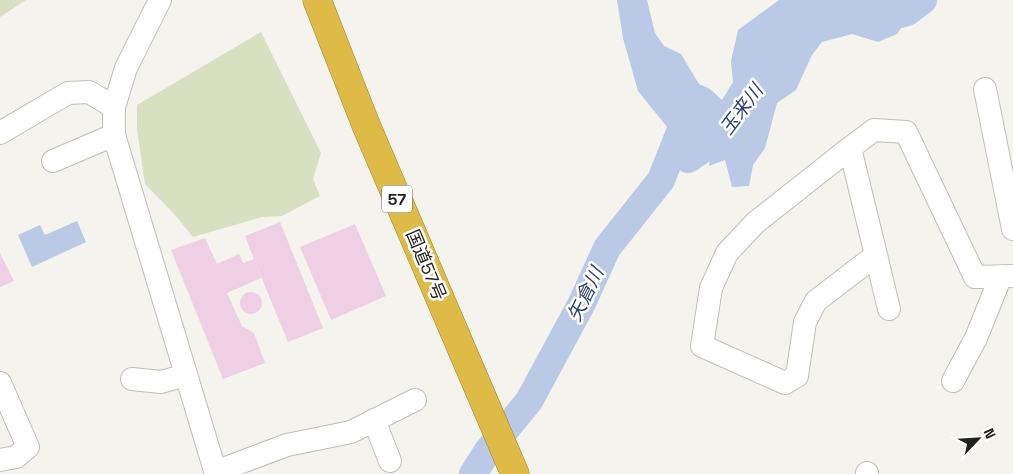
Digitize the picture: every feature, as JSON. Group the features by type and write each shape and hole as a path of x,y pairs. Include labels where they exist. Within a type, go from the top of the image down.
{"highway":[{"name":"国道57号","path":"317,0 366,125 513,469"}],"street":[{"path":"160,0 126,68 114,107 114,135 216,473 287,445 351,432 414,400"},
{"path":"985,89 1013,229"},
{"path":"0,133 68,93 89,92 114,107"},
{"path":"876,255 816,301 805,322 797,376 785,383 702,346 711,288 727,252 755,223 874,130 906,132 975,277 1007,276 953,381"},
{"path":"53,161 114,135"},
{"path":"850,148 889,309"},
{"path":"132,379 162,382 186,375"},
{"path":"0,383 28,446 16,457 0,460"},
{"path":"374,420 390,461"}],"green space":[{"path":"0,0 26,0 0,17"},
{"path":"261,32 321,153 313,179 320,196 282,216 262,217 193,237 145,184 137,129 137,105"}],"water":[{"path":"617,0 647,0 655,33 664,46 681,54 699,84 710,89 722,100 733,82 731,61 738,30 779,0 903,0 908,18 897,34 878,42 852,34 822,42 812,55 796,90 777,103 765,148 753,165 749,186 732,187 725,160 709,166 712,152 698,148 672,133 638,91 623,38"},
{"path":"77,221 86,242 32,267 18,235 40,225 45,235"}],"building":[{"path":"280,222 323,328 288,342 255,262 261,278 227,293 242,326 254,333 265,363 223,379 171,250 205,238 217,264 239,254 243,263 254,259 245,236"},
{"path":"355,224 386,296 331,320 300,247"},
{"path":"0,253 14,281 0,287"},
{"path":"251,292 259,295 262,303 259,311 251,314 243,311 240,303 243,295"}],"waterway":[{"name":"玉来川","path":"872,22 907,12 923,0"},
{"name":"玉来川","path":"686,105 689,109 688,159 721,137 729,125"},
{"name":"矢倉川","path":"473,474 487,452 529,401 582,303 607,248 661,180 682,127"}]}
